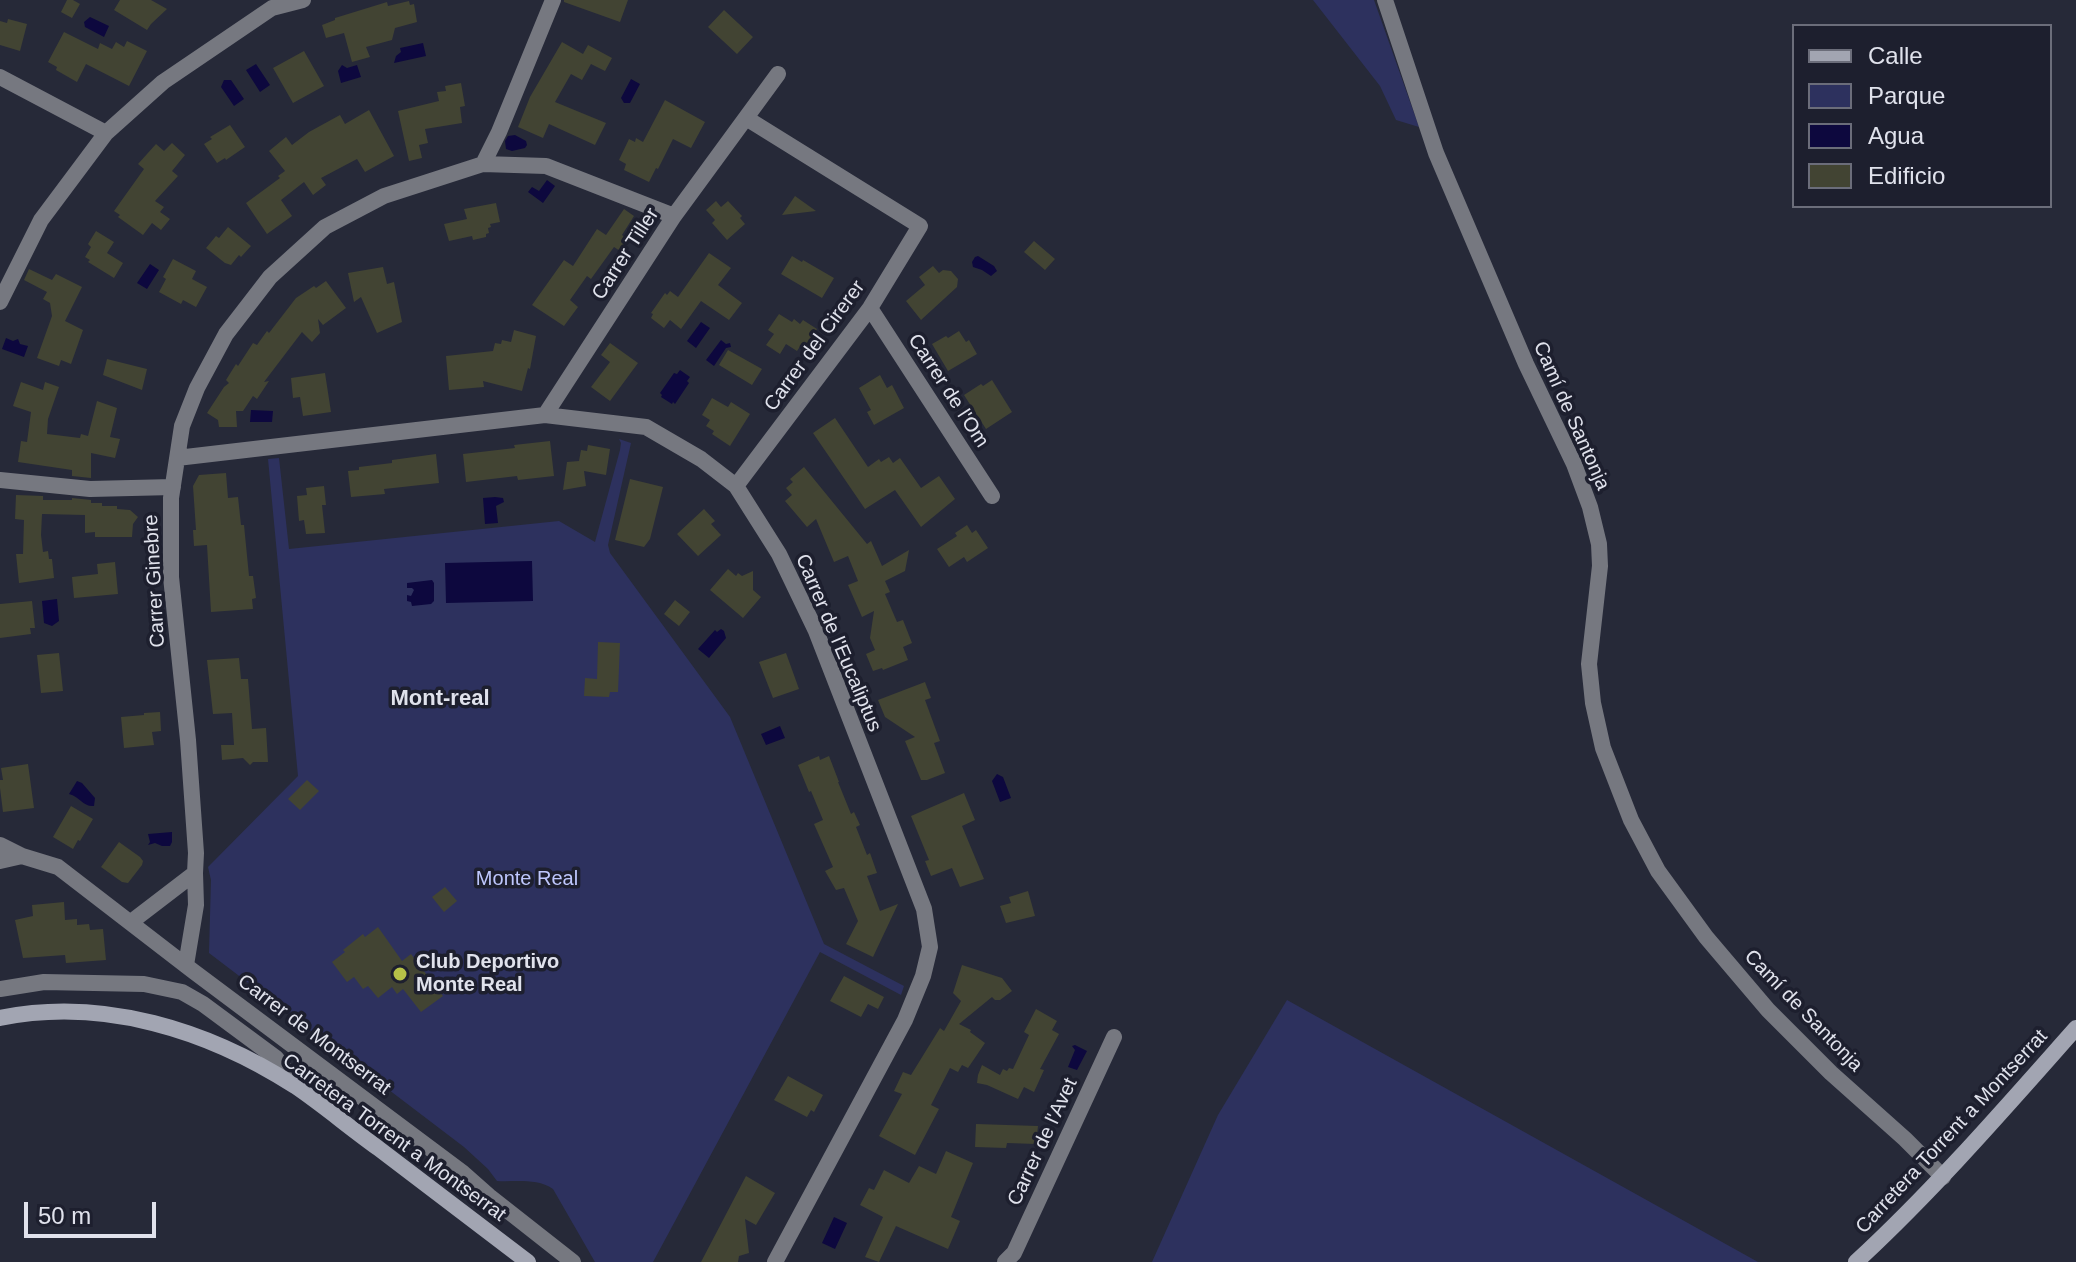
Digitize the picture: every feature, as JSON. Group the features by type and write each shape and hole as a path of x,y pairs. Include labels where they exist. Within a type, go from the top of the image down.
{"main road":[{"name":"Carretera Torrent a Montserrat","path":"0,1018 79,1010 172,1027 226,1047 302,1092 528,1262"},
{"name":"Carretera Torrent a Montserrat","path":"1856,1262 1943,1177 2076,1028"}],"street":[{"path":"0,302 41,220 106,133 163,82 271,4 303,0"},
{"path":"483,164 553,0"},
{"name":"Camí de Santonja","path":"1385,0 1436,153 1526,364 1574,464 1581,490 1590,507 1599,544 1600,566 1589,664 1593,703 1603,748 1631,820 1658,871 1706,937 1768,1010 1943,1177"},
{"name":"Carrer Tiller","path":"545,415 674,216 778,74"},
{"path":"0,77 106,133"},
{"name":"Carrer del Cirerer","path":"736,486 870,308 920,226 746,118"},
{"name":"Carrer Ginebre","path":"186,965 196,905 196,853 171,577 171,498 182,426 197,388 226,334 270,277 325,227 384,196 483,164 546,166 674,216"},
{"name":"Carrer de l'Om","path":"870,308 992,496"},
{"name":"Carrer de l'Eucaliptus","path":"177,458 545,415 646,427 701,459 736,486 779,554 816,631 924,909 930,947 923,976 905,1020 775,1262"},
{"path":"0,480 90,489 173,487"},
{"name":"Carrer de Montserrat","path":"0,845 22,856 58,867 463,1173 573,1262"},
{"path":"0,861 22,856"},
{"path":"131,922 195,873"},
{"name":"Carrer de Montserrat","path":"0,989 44,982 144,984 182,992 276,1058 302,1092"},
{"name":"Carrer de l'Avet","path":"1005,1262 1014,1253 1114,1037"}],"green space":[{"path":"1313,0 1374,0 1419,127 1396,120 1380,86"},
{"name":"Monte Real","path":"619,439 631,443 608,545 610,553 730,717 824,944 904,986 901,995 820,952 653,1262 595,1262 553,1189 533,1182 497,1181 464,1147 209,953 211,880 208,867 298,776 268,459 279,458 289,549 559,521 595,542 620,450"},
{"path":"1287,1000 1758,1262 1152,1262 1218,1115"}],"water":[{"path":"90,17 109,26 104,37 85,27 84,22"},
{"path":"423,43 426,56 394,63 401,52 400,48"},
{"path":"256,64 270,85 260,92 246,70"},
{"path":"342,65 347,68 357,65 361,77 341,83 338,71"},
{"path":"631,79 640,84 630,103 624,103 621,98"},
{"path":"224,80 231,80 244,99 234,106 221,87"},
{"path":"515,135 526,141 527,145 512,151 506,149 508,136"},
{"path":"547,180 555,186 543,203 528,192 532,187 539,191"},
{"path":"978,256 997,271 991,276 973,267 972,262"},
{"path":"150,264 159,270 147,289 137,283"},
{"path":"701,322 710,328 696,348 687,341"},
{"path":"6,338 13,341 18,339 20,344 28,346 24,357 2,349"},
{"path":"721,340 730,343 731,347 726,348 714,366 706,360"},
{"path":"680,370 690,377 689,383 672,404 660,393 674,373"},
{"path":"251,410 273,411 272,422 250,422"},
{"path":"483,498 503,498 504,502 496,506 498,523 485,524"},
{"path":"532,561 533,601 446,603 445,563"},
{"path":"432,580 434,601 412,606 407,601 407,595 411,596 414,590 407,588 407,583"},
{"path":"57,599 59,621 52,626 44,623 42,601"},
{"path":"721,629 726,638 709,658 698,649 715,630"},
{"path":"780,726 785,738 766,745 761,734"},
{"path":"997,774 1003,777 1011,798 1000,802 992,781"},
{"path":"77,781 95,798 94,806 69,794"},
{"path":"172,832 170,846 148,845 148,834"},
{"path":"1072,1046 1087,1051 1077,1070 1068,1067 1075,1050"},
{"path":"834,1217 847,1223 835,1249 822,1243"}],"building":[{"path":"67,0 80,4 72,18 61,12"},
{"path":"120,0 151,0 167,9 147,30 114,10"},
{"path":"564,0 628,0 620,22"},
{"path":"409,1 410,5 414,4 417,22 395,28 392,40 366,47 370,57 352,62 344,33 326,38 322,25 335,18 387,2 388,6"},
{"path":"724,10 753,37 737,54 708,27"},
{"path":"8,19 27,24 20,51 0,45 0,21 7,23"},
{"path":"64,32 98,49 100,43 112,49 116,42 124,47 127,41 147,51 129,86 86,64 77,82 48,62"},
{"path":"562,42 583,54 588,45 612,58 605,71 591,64 582,80 571,74 555,102 606,123 595,145 549,124 543,138 518,127 530,97"},
{"path":"304,51 324,86 293,103 273,68"},
{"path":"461,83 465,106 460,107 462,123 425,129 428,143 419,145 422,158 409,161 398,111 439,101 437,92 446,91 445,86"},
{"path":"665,100 705,122 691,148 673,139 649,182 624,170 626,164 619,160 629,139 635,142 636,138 643,142"},
{"path":"369,110 394,156 365,172 357,159 321,178 326,185 313,195 304,182 281,200 292,216 267,234 246,203 285,171 269,151 286,137 292,145 340,115 345,124"},
{"path":"230,125 245,147 217,163 204,144"},
{"path":"172,143 185,155 172,171 178,176 155,201 164,207 160,212 170,219 161,230 152,223 143,235 114,211 144,169 138,164 156,144 164,151"},
{"path":"795,196 816,211 782,215"},
{"path":"716,201 721,207 728,201 745,224 727,240 712,223 715,220 706,210"},
{"path":"496,203 500,222 490,224 486,237 473,240 472,236 449,241 444,224 467,219 464,209"},
{"path":"624,209 634,216 622,235 628,239 620,251 614,247 591,279 587,276 570,300 578,307 564,326 532,305 564,260 573,266 597,229 606,235"},
{"path":"228,227 251,246 231,265 206,248"},
{"path":"96,231 114,242 107,253 123,263 114,278 85,257"},
{"path":"1034,241 1055,259 1045,270 1024,252"},
{"path":"709,253 731,268 718,285 742,303 729,320 701,301 681,329 670,320 664,328 651,318 651,313 665,293 667,295 670,291 678,297"},
{"path":"792,256 834,278 822,298 781,274"},
{"path":"173,259 196,271 192,279 207,287 196,307 183,300 181,304 159,292"},
{"path":"933,266 939,273 951,271 958,279 957,287 921,320 906,301 925,285 919,277"},
{"path":"383,267 387,284 394,282 402,322 377,333 361,297 354,302 348,273"},
{"path":"29,269 52,280 56,274 82,287 65,321 83,330 71,364 61,360 59,366 37,358 52,316 50,303 43,299 47,292 24,280"},
{"path":"326,281 346,308 323,325 318,319 320,333 312,342 302,332 264,382 269,381 257,399 253,396 243,411 236,411 237,427 219,427 218,420 207,413 229,383 226,380 236,364 238,366 253,343 257,345 267,331 269,333 296,298"},
{"path":"779,314 800,324 803,320 817,329 807,345 803,342 797,351 786,344 780,354 766,345 774,334 768,330"},
{"path":"514,330 536,336 522,391 483,381 484,387 449,390 446,356 493,351 495,343 501,344 502,340 511,342"},
{"path":"959,331 977,354 948,371 932,344"},
{"path":"610,343 638,363 610,401 591,387 610,362 601,355"},
{"path":"728,350 762,369 752,385 719,365"},
{"path":"107,359 147,369 142,390 103,375"},
{"path":"325,373 331,412 303,416 300,397 293,398 291,378"},
{"path":"880,375 887,388 892,385 904,408 874,425 867,412 871,410 859,388"},
{"path":"992,380 1012,412 986,429 964,395"},
{"path":"21,382 43,390 45,382 59,387 48,419 47,434 88,436 97,401 117,408 110,437 120,439 115,458 91,453 91,478 72,476 72,470 18,462 21,441 27,442 31,412 13,406"},
{"path":"712,398 728,407 731,402 750,414 730,446 706,426 710,420 702,415"},
{"path":"835,418 868,467 879,459 881,462 889,457 893,463 900,458 921,488 939,476 955,499 921,527 895,490 865,509 813,433"},
{"path":"550,441 554,476 518,480 517,476 466,482 463,454"},
{"path":"588,445 610,449 606,475 584,471 586,486 563,490 567,462 579,461 581,450 587,451"},
{"path":"436,454 439,483 384,489 385,494 351,497 348,471 392,463 392,460"},
{"path":"804,467 867,544 871,541 882,566 909,550 905,571 885,581 890,592 885,594 897,622 903,620 912,643 903,647 908,660 873,671 866,654 875,650 870,638 874,611 862,617 848,585 858,581 848,556 834,562 816,519 807,527 785,501 792,495 786,488 793,482 790,479"},
{"path":"226,473 228,498 238,497 249,576 253,576 256,598 252,599 253,609 211,612 207,545 194,546 193,486 199,475"},
{"path":"630,479 663,487 650,539 644,547 615,540"},
{"path":"324,486 326,505 322,505 325,533 306,534 304,520 299,521 297,496 307,495 306,488"},
{"path":"16,495 43,496 43,500 91,500 91,503 102,503 102,506 130,510 138,517 133,524 132,537 95,537 95,532 85,533 85,515 42,514 43,552 48,551 49,559 52,559 54,578 19,583 16,554 23,554 24,520 15,519"},
{"path":"704,509 715,521 711,524 721,535 698,556 677,534"},
{"path":"967,525 972,533 976,530 988,548 967,562 964,557 949,567 937,549"},
{"path":"115,562 118,594 74,598 72,577 98,574 97,564"},
{"path":"728,569 736,576 753,571 753,590 761,597 743,618 710,590"},
{"path":"675,600 690,612 679,626 664,614"},
{"path":"32,601 35,628 30,628 31,634 0,638 0,604"},
{"path":"598,642 620,643 618,692 610,692 609,697 584,696 585,678 597,679"},
{"path":"59,653 63,691 41,693 37,655"},
{"path":"786,653 799,689 773,698 759,662"},
{"path":"239,658 241,679 248,679 252,729 266,728 268,762 253,762 250,765 243,758 222,760 221,745 234,745 232,713 213,714 207,660"},
{"path":"925,682 931,698 925,700 940,741 934,743 945,773 921,780 905,741 915,737 885,717 878,700"},
{"path":"160,712 161,731 152,732 154,745 124,748 121,717"},
{"path":"819,756 820,760 829,756 851,814 854,812 860,825 856,827 877,873 867,876 880,911 898,904 873,957 846,944 858,921 844,888 836,890 825,871 833,867 814,824 823,820 798,765"},
{"path":"28,764 34,808 3,812 1,768"},
{"path":"307,780 319,791 300,810 288,799"},
{"path":"964,793 975,820 962,826 984,879 960,887 952,868 931,876 925,861 929,860 911,816"},
{"path":"71,806 93,819 73,849 53,837"},
{"path":"119,842 143,861 128,883 101,867"},
{"path":"445,887 457,901 444,912 432,897"},
{"path":"1028,891 1035,916 1006,923 1000,906 1011,903 1009,897"},
{"path":"64,902 65,920 77,919 77,925 89,924 90,930 103,929 106,960 66,963 65,955 23,958 15,920 33,916 32,905"},
{"path":"378,927 402,961 411,954 443,996 421,1012 403,989 397,994 392,987 378,998 368,986 363,989 354,977 347,982 332,962 363,934 365,937"},
{"path":"962,965 1002,978 1012,991 1000,1000 992,997 959,1024 985,1043 968,1068 962,1065 958,1072 950,1068 931,1105 939,1109 915,1155 879,1136 902,1094 894,1091 903,1072 911,1075 940,1028 944,1031 961,1001 953,993"},
{"path":"844,976 884,997 878,1009 868,1004 861,1017 830,1001"},
{"path":"1036,1009 1057,1021 1052,1030 1059,1034 1040,1069 1044,1070 1034,1092 1024,1087 1018,1099 977,1083 982,1065 1000,1075 1003,1069 1013,1069 1029,1035 1024,1032"},
{"path":"788,1076 823,1095 814,1112 811,1110 807,1117 774,1100"},
{"path":"976,1124 1038,1126 1036,1144 1007,1143 1006,1148 975,1147"},
{"path":"946,1151 973,1163 951,1217 960,1221 948,1249 896,1226 879,1262 865,1257 883,1217 860,1205 869,1188 874,1190 884,1170 909,1183 919,1166 936,1174"},
{"path":"746,1176 775,1193 756,1225 745,1219 749,1253 739,1256 738,1262 701,1262"}],"place":[{"name":"Club Deportivo Monte Real","path":"400,974"}],"district":[{"name":"Mont-real","path":"440,699"}]}
